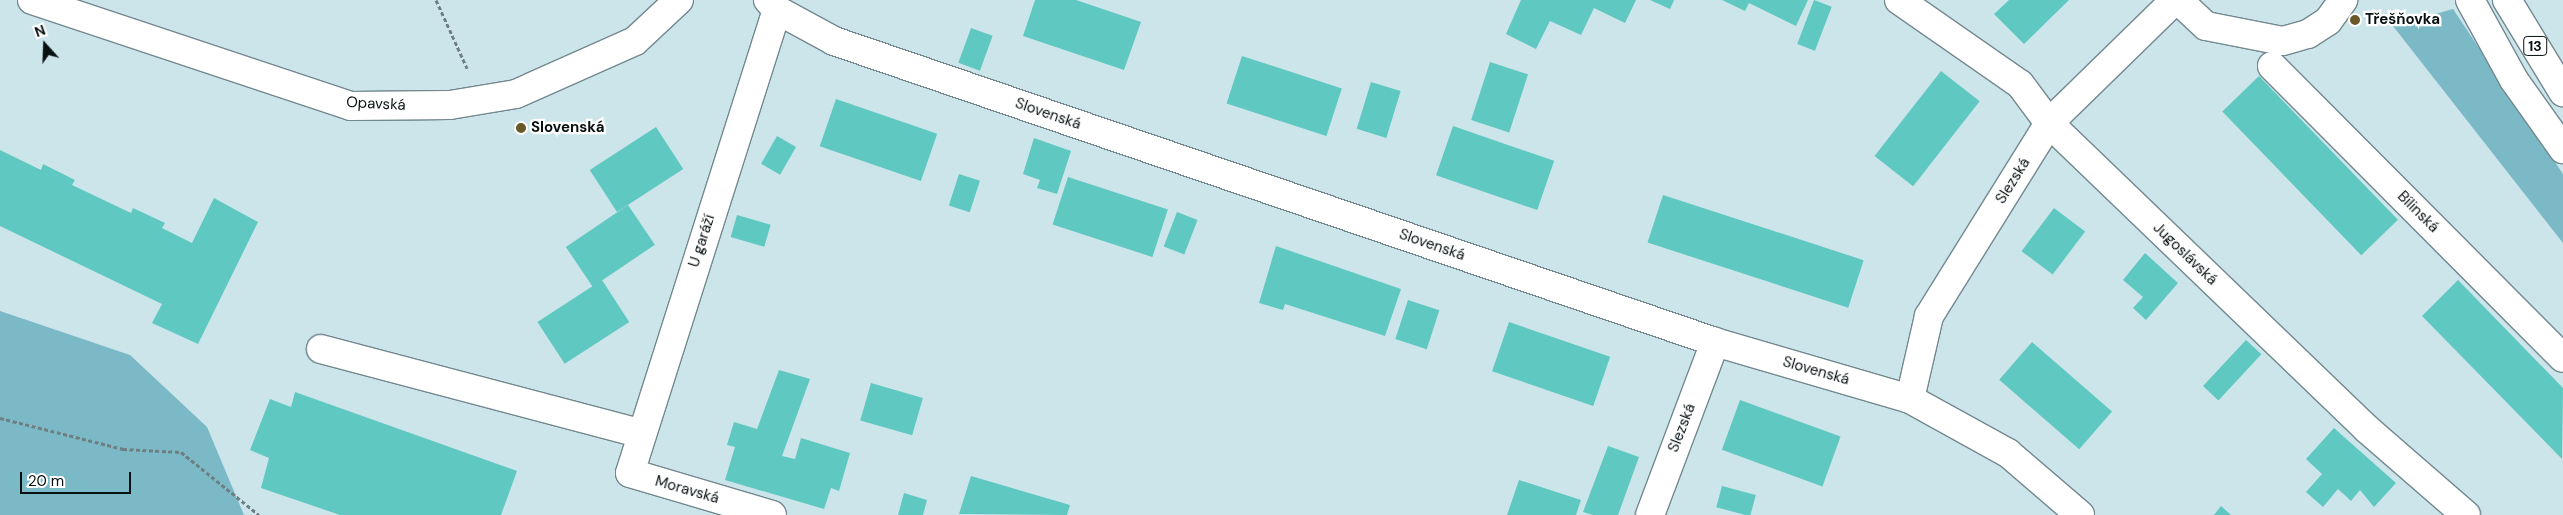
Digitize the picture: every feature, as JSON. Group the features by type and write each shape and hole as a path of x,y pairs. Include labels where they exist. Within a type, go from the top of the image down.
{"main road":[{"name":"Opavská","path":"32,0 351,106 482,101 516,94 635,41 679,0"},
{"name":"Jugoslávská","path":"1899,0 2020,84 2048,123 2367,429 2466,515"},
{"name":"Slezská","path":"1910,398 1929,316 2048,123 2176,0"},
{"path":"2176,0 2206,26 2284,41 2308,34 2328,21 2343,0"},
{"path":"2470,0 2514,80 2563,149"},
{"name":"13","path":"2506,0 2563,92"},
{"name":"Slovenská","path":"772,5 834,41 1715,342 1910,398 2008,452 2080,515"},
{"name":"U garáží","path":"630,473 640,433 772,5"},
{"name":"Bílinská","path":"2272,66 2563,358"},
{"name":"Slezská","path":"1650,515 1715,342"},
{"path":"321,349 640,433"},
{"name":"Moravská","path":"630,473 772,515"}],"path":[{"path":"436,0 482,101"},
{"path":"0,418 123,448 181,452 259,515"}],"shaded area":[{"path":"2453,9 2563,174 2563,243 2393,26"},
{"path":"0,311 130,355 207,427 244,515 0,515"}],"building":[{"path":"1035,0 1076,0 1141,22 1124,70 1023,36"},
{"path":"1521,0 1636,0 1625,23 1594,8 1581,35 1550,21 1536,49 1506,34"},
{"path":"1650,0 1674,0 1670,9"},
{"path":"1722,0 1808,0 1796,26 1749,3 1745,11"},
{"path":"1814,0 1832,7 1815,51 1797,44"},
{"path":"2009,0 2069,0 2024,44 1994,14"},
{"path":"971,28 993,36 980,71 958,63"},
{"path":"1242,56 1342,88 1326,136 1227,104"},
{"path":"1490,62 1528,74 1509,132 1471,120"},
{"path":"1941,71 1980,101 1913,186 1875,156"},
{"path":"2259,76 2398,220 2361,255 2222,111"},
{"path":"1371,82 1401,91 1386,138 1357,129"},
{"path":"836,99 937,134 921,181 820,146"},
{"path":"1453,126 1554,161 1537,210 1436,175"},
{"path":"656,127 683,169 617,212 590,170"},
{"path":"777,136 796,147 780,175 761,164"},
{"path":"1034,138 1071,151 1057,194 1037,188 1040,180 1023,174"},
{"path":"0,150 41,170 43,164 75,180 72,185 131,213 133,208 165,223 162,228 192,243 214,198 258,222 198,344 152,323 162,304 0,226"},
{"path":"959,174 980,181 970,212 949,205"},
{"path":"1068,177 1168,209 1152,257 1053,225"},
{"path":"1663,195 1864,260 1848,308 1648,243"},
{"path":"628,205 655,245 593,287 566,247"},
{"path":"2054,208 2085,231 2053,275 2022,251"},
{"path":"1177,212 1198,220 1184,254 1164,247"},
{"path":"737,215 771,225 764,247 731,237"},
{"path":"1276,246 1401,289 1385,336 1285,304 1283,310 1259,303"},
{"path":"2145,253 2178,283 2146,320 2133,308 2143,297 2123,280"},
{"path":"602,280 629,322 565,364 537,322"},
{"path":"2458,280 2563,388 2562,459 2422,316"},
{"path":"1408,300 1439,310 1427,349 1395,339"},
{"path":"1509,322 1610,357 1593,406 1492,371"},
{"path":"2246,340 2261,354 2218,400 2203,386"},
{"path":"2032,342 2112,412 2079,449 1999,380"},
{"path":"779,370 810,379 782,456 795,459 801,438 850,453 839,491 831,488 824,509 725,480 735,447 727,445 734,422 757,429"},
{"path":"871,383 923,398 912,435 860,420"},
{"path":"295,392 517,471 501,515 340,515 261,488 269,458 250,450 270,399 291,407"},
{"path":"1740,400 1841,437 1822,486 1722,450"},
{"path":"2334,428 2396,483 2374,507 2360,490 2351,501 2338,489 2323,507 2306,492 2322,474 2306,459"},
{"path":"1608,446 1639,457 1618,515 1593,515 1583,512"},
{"path":"971,476 1070,505 1067,515 959,514"},
{"path":"1519,480 1581,500 1576,515 1507,515"},
{"path":"1722,486 1756,495 1750,515 1716,507"},
{"path":"904,493 927,500 923,515 898,515"},
{"path":"2221,506 2231,515 2214,515"}],"place":[{"name":"Třešňovka","path":"2355,20"},
{"name":"Slovenská","path":"521,128"}]}
